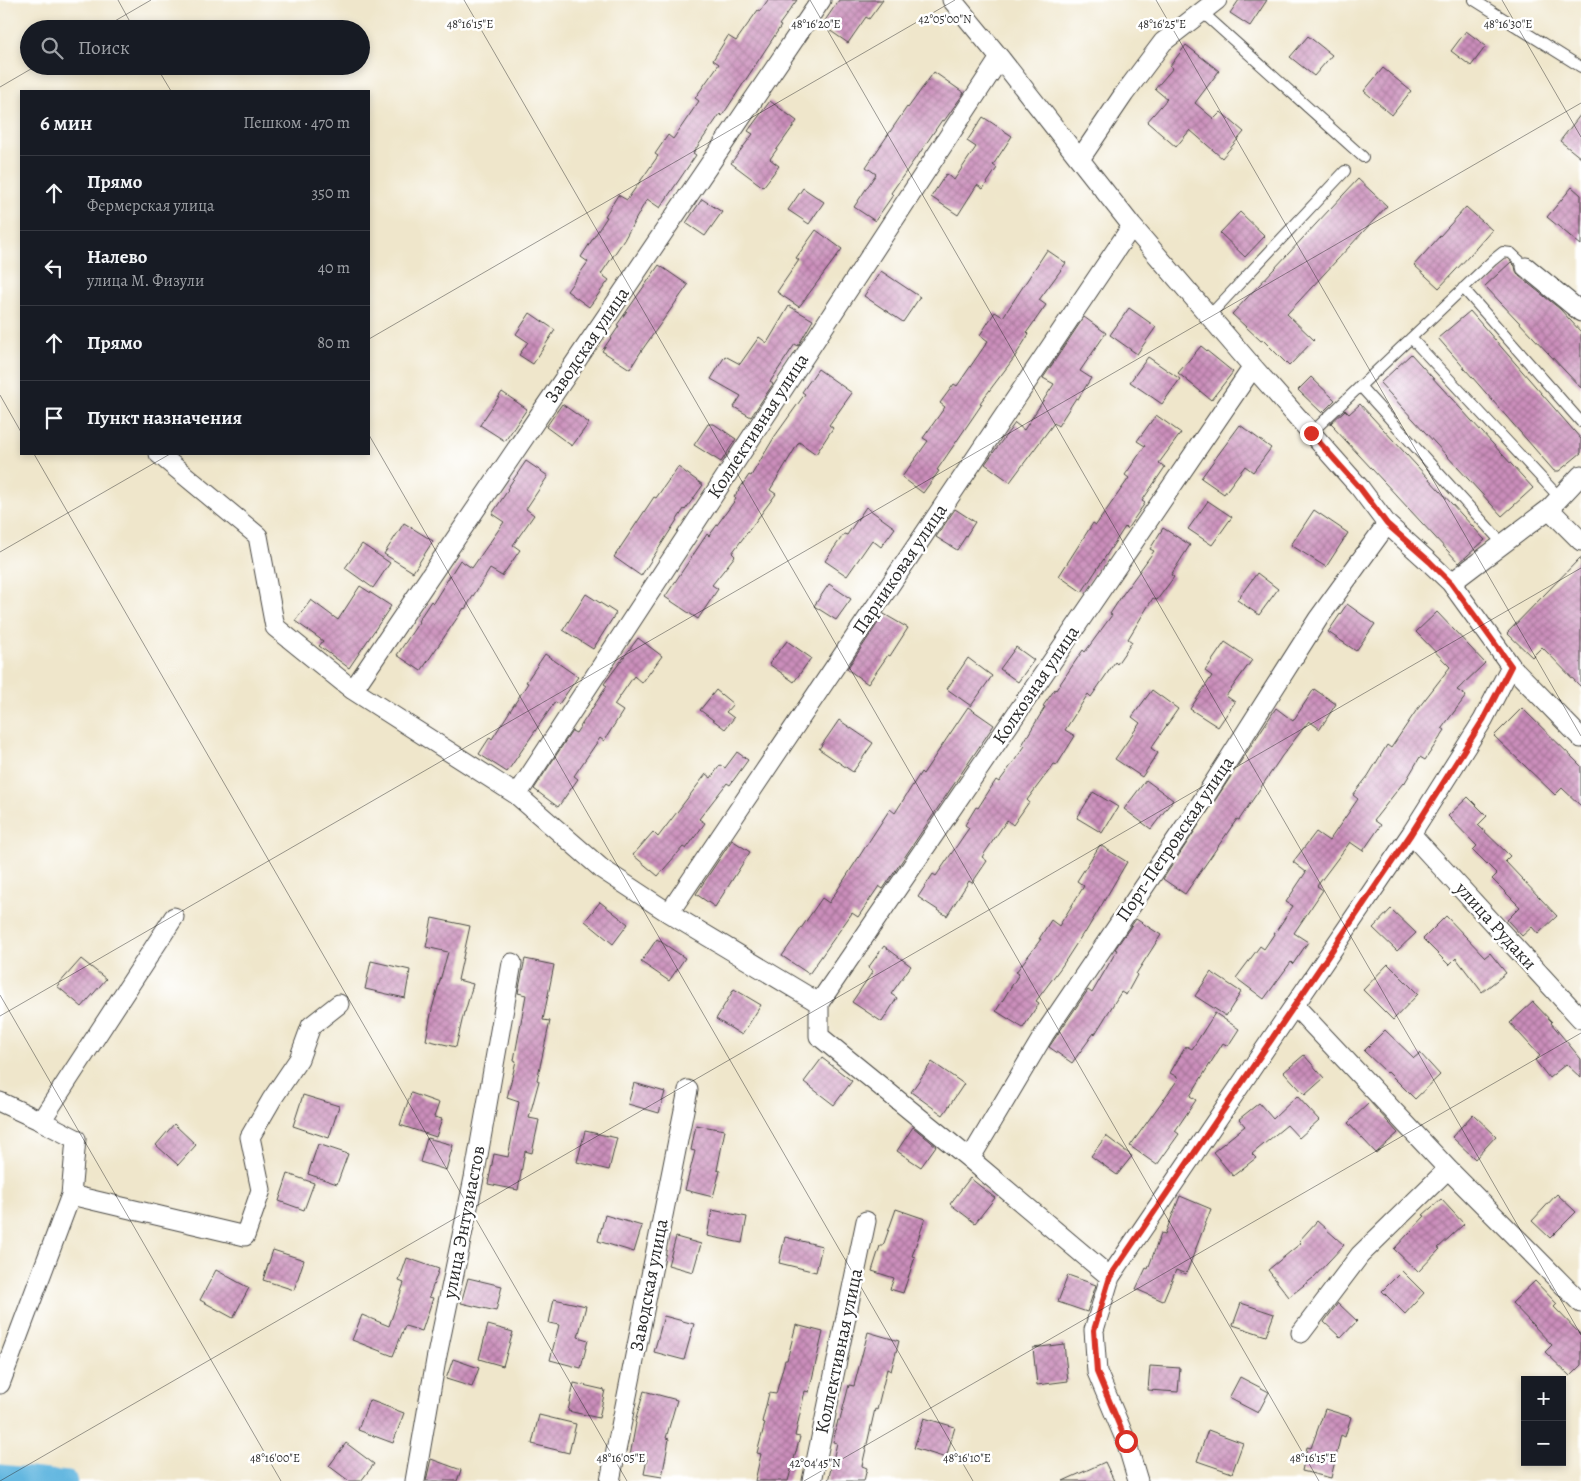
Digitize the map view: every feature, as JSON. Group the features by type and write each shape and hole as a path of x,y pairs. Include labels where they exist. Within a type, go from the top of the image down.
{"street":[{"name":"Заводская улица","path":"353,690 820,0"},
{"path":"952,0 1132,226 1360,488 1387,524 1451,583 1511,666 1581,738"},
{"path":"1080,159 1124,94 1163,42 1218,0"},
{"name":"Коллективная улица","path":"517,795 1000,58"},
{"name":"Парниковая улица","path":"669,913 1132,226"},
{"path":"1526,267 1581,312"},
{"name":"Колхозная улица","path":"819,1003 1253,367"},
{"path":"160,455 258,536 275,627 353,690 517,795 602,868 669,913 819,1003 819,1036 970,1158 1110,1277"},
{"path":"1451,583 1554,503 1581,475"},
{"path":"1554,503 1581,541"},
{"name":"Порт-Петровская улица","path":"970,1158 1045,1033 1201,803 1318,619 1387,524"},
{"path":"1138,1481 1126,1441 1097,1372 1094,1330 1110,1277 1411,834 1483,720 1511,666"},
{"name":"улица Рудаки","path":"1411,834 1581,1019"},
{"path":"42,1121 174,917"},
{"name":"улица Энтузиастов","path":"415,1481 436,1360 474,1178 512,963"},
{"path":"71,1195 245,1236 262,1190 250,1137 298,1059 311,1026 338,1004"},
{"path":"1295,1006 1448,1169 1581,1303"},
{"name":"Заводская улица","path":"610,1481 688,1090"},
{"path":"0,1102 76,1139 71,1195 0,1384"},
{"path":"1301,1333 1360,1255 1448,1169"},
{"name":"Коллективная улица","path":"812,1481 866,1221"}],"lane":[{"path":"1474,0 1581,67"},
{"path":"1202,12 1363,157"},
{"path":"1209,316 1345,171"},
{"path":"1311,433 1503,252 1511,252 1526,267"},
{"path":"1463,288 1581,422"},
{"path":"1411,338 1554,503"},
{"path":"1360,386 1503,544"}],"building":[{"path":"768,0 797,0 779,25 781,26 722,116 720,114 693,153 696,155 660,208 647,199 624,240 601,274 609,280 589,307 567,291 588,262 581,257 607,217 605,216 618,195 627,200 658,156 655,154 668,135 673,139 699,101 695,98 719,64 713,60 728,36 736,41 758,10 760,11"},
{"path":"839,0 883,0 869,19 866,17 848,43 822,25"},
{"path":"1239,0 1267,0 1250,26 1230,13"},
{"path":"1466,31 1486,46 1471,66 1451,51"},
{"path":"1308,36 1332,55 1314,76 1290,57"},
{"path":"1186,45 1219,71 1195,103 1214,119 1221,112 1244,132 1222,158 1190,130 1176,147 1147,122 1167,99 1155,89 1173,68 1170,66"},
{"path":"1383,68 1411,91 1392,115 1364,91"},
{"path":"934,72 964,93 944,121 942,120 891,193 893,195 875,221 854,207 876,174 866,167 907,107"},
{"path":"770,101 797,121 770,159 779,166 763,187 731,163 753,134 748,131"},
{"path":"1581,114 1581,158 1560,141"},
{"path":"983,117 1012,136 993,165 997,168 983,189 977,185 958,215 931,197 946,174 954,180 976,147 967,141"},
{"path":"1358,179 1387,206 1287,314 1314,340 1289,366 1263,340 1261,341 1232,314"},
{"path":"1572,187 1581,195 1581,245 1547,217"},
{"path":"803,188 824,202 809,224 788,210"},
{"path":"702,199 722,212 705,236 686,223"},
{"path":"1466,207 1492,230 1439,288 1414,265"},
{"path":"1240,212 1265,236 1245,257 1220,233"},
{"path":"816,230 842,249 799,307 777,292 799,260 796,258"},
{"path":"1047,250 1066,263 1039,300 1046,305 1027,332 1029,334 1014,358 980,403 982,404 923,493 902,477 928,441 923,438 945,407 940,403 954,384 957,386 988,341 980,335 995,312 1003,317"},
{"path":"1511,262 1519,276 1560,309 1581,332 1581,388 1485,286"},
{"path":"659,265 688,285 630,369 602,351 619,326 617,325"},
{"path":"881,271 920,297 903,322 864,296"},
{"path":"789,306 813,320 798,346 795,344 770,382 773,384 751,417 734,407 741,396 711,379 725,356 740,364 759,337 767,343"},
{"path":"1129,308 1156,327 1137,354 1110,335"},
{"path":"1470,311 1581,439 1581,453 1559,471 1554,471 1438,338"},
{"path":"530,313 555,330 533,364 519,355 528,342 516,334"},
{"path":"1084,317 1106,333 1080,371 1091,378 1058,426 1054,423 1010,482 985,464 1015,423 1024,430 1054,384 1043,378"},
{"path":"1201,346 1233,372 1211,400 1178,373"},
{"path":"1411,354 1533,488 1502,516 1380,383"},
{"path":"1148,357 1180,379 1162,404 1130,382"},
{"path":"818,369 852,393 829,425 833,428 816,454 799,442 770,490 776,494 732,553 735,556 712,585 718,589 698,619 665,597 707,534 709,536 736,499 734,497 749,475 751,476 775,436 805,394 802,392"},
{"path":"1311,377 1335,400 1322,413 1298,390"},
{"path":"502,392 527,409 505,441 480,425"},
{"path":"562,404 589,423 572,446 546,427"},
{"path":"1360,404 1485,540 1459,563 1334,428 1331,423 1345,410 1349,414"},
{"path":"1156,415 1181,433 1159,463 1165,467 1142,501 1145,503 1127,529 1125,527 1082,592 1059,576 1093,523 1096,525 1129,478 1125,475 1145,446 1137,441"},
{"path":"708,424 714,424 736,439 721,462 694,445"},
{"path":"1240,425 1271,448 1253,472 1245,466 1224,494 1201,478"},
{"path":"526,461 548,476 526,509 534,515 513,545 520,550 502,576 490,569 465,609 421,671 397,655 431,601 433,603 460,560 472,568 504,522 492,514"},
{"path":"678,467 703,485 684,509 641,576 614,557 654,497 656,498"},
{"path":"1208,501 1232,517 1212,545 1188,529"},
{"path":"866,507 895,528 881,547 872,540 847,576 825,561 844,534 847,535"},
{"path":"955,509 975,522 957,550 936,537"},
{"path":"1314,510 1348,533 1326,567 1291,545"},
{"path":"404,523 433,541 413,572 384,554"},
{"path":"1163,528 1190,545 1171,575 1174,577 1157,600 1153,598 1128,639 1132,642 1117,664 1115,662 1091,697 1088,694 1065,730 1075,736 1057,765 1054,764 1027,800 1029,802 1013,825 1007,820 982,857 987,861 972,883 969,881 947,916 918,897 933,874 936,876 969,828 965,825 976,807 978,808 996,780 999,782 1025,746 1022,745 1045,707 1043,706 1083,650 1085,652 1112,615 1110,614 1123,594 1154,551 1150,549"},
{"path":"362,544 390,563 373,588 345,568"},
{"path":"1581,557 1581,687 1542,647 1532,657 1507,633"},
{"path":"1257,573 1278,589 1259,615 1237,600"},
{"path":"829,584 851,599 836,620 814,606"},
{"path":"360,586 391,606 349,668 319,646 323,641 295,621 311,600 338,620"},
{"path":"586,594 616,613 593,649 563,630"},
{"path":"1347,604 1375,624 1356,651 1328,632"},
{"path":"1437,612 1485,663 1457,690 1466,696 1442,728 1445,730 1425,760 1420,757 1404,784 1374,820 1381,825 1363,851 1350,842 1317,886 1323,890 1294,933 1308,942 1293,964 1291,962 1264,999 1236,978 1260,946 1264,949 1293,906 1286,902 1306,872 1293,862 1316,832 1329,841 1358,799 1353,795 1368,776 1387,745 1391,748 1416,711 1450,667 1416,632"},
{"path":"884,614 908,628 890,656 888,655 868,684 847,669"},
{"path":"638,638 662,656 642,683 634,676 614,705 623,711 604,741 600,738 574,776 578,779 558,807 534,789 572,731 576,733 607,686 604,684"},
{"path":"787,641 811,658 794,682 769,664"},
{"path":"1225,642 1252,660 1226,696 1235,702 1218,727 1190,709 1212,676 1205,671"},
{"path":"1016,647 1034,660 1018,682 1000,669"},
{"path":"545,654 578,677 559,704 555,702 507,772 479,754 490,737 492,739"},
{"path":"968,658 992,676 971,706 947,689"},
{"path":"1314,689 1336,704 1320,729 1309,721 1282,756 1239,820 1237,819 1185,894 1163,879 1276,708 1293,721"},
{"path":"716,690 733,704 726,712 734,718 725,729 700,710"},
{"path":"1152,690 1178,709 1151,748 1158,753 1142,777 1115,759 1140,723 1132,717"},
{"path":"968,707 994,725 883,889 879,886 858,917 852,913 809,974 782,956 822,898 829,903 890,809 895,813 921,772 923,774"},
{"path":"1522,708 1581,766 1581,806 1562,788 1555,795 1494,736"},
{"path":"839,720 873,743 853,772 819,749"},
{"path":"737,752 748,760 730,785 727,783 699,819 705,823 686,849 683,847 658,876 633,855 653,832 658,837 706,774 711,778 720,765 725,768"},
{"path":"1146,780 1173,800 1151,829 1124,809"},
{"path":"1093,792 1118,807 1102,833 1077,818"},
{"path":"1468,797 1487,816 1478,825 1510,856 1505,861 1557,916 1538,934 1532,927 1522,936 1507,920 1520,907 1492,879 1497,874 1473,850 1477,846 1448,816"},
{"path":"732,840 750,852 715,907 696,894"},
{"path":"1100,845 1127,862 1085,933 1036,1001 1039,1003 1023,1028 996,1011 1019,974 1016,972 1041,939 1039,939 1051,920 1059,926 1084,886 1077,881"},
{"path":"600,902 628,924 613,944 585,921"},
{"path":"1391,909 1416,933 1397,951 1373,928"},
{"path":"1446,916 1485,957 1490,953 1506,973 1482,992 1456,958 1449,965 1423,939"},
{"path":"432,918 470,926 458,980 473,984 456,1047 426,1040 432,1009 448,952 426,947"},
{"path":"1136,919 1161,935 1136,974 1126,995 1121,992 1095,1034 1072,1063 1049,1047 1088,990 1092,993 1117,950 1115,949"},
{"path":"657,939 685,958 669,981 641,962"},
{"path":"884,946 911,966 891,994 897,998 882,1022 852,1002 873,971 868,968"},
{"path":"81,959 106,979 82,1007 57,986"},
{"path":"525,959 554,965 543,1020 550,1021 537,1080 539,1081 529,1118 539,1120 532,1153 525,1151 518,1190 488,1184 494,1154 508,1157 519,1102 507,1098 516,1061 514,1060 526,995 518,993"},
{"path":"371,961 410,970 405,998 365,989"},
{"path":"1388,964 1418,994 1393,1020 1363,990"},
{"path":"1211,972 1241,992 1226,1016 1195,996"},
{"path":"734,989 761,1005 742,1035 716,1019"},
{"path":"1533,1002 1552,1022 1581,1059 1581,1078 1566,1064 1549,1078 1535,1060 1540,1056 1510,1023"},
{"path":"1215,1013 1239,1029 1228,1046 1223,1043 1190,1096 1196,1100 1175,1131 1179,1134 1157,1165 1130,1146 1179,1078 1170,1073 1186,1046 1192,1049"},
{"path":"1385,1030 1414,1058 1420,1053 1440,1075 1415,1099 1364,1051"},
{"path":"1304,1055 1324,1078 1305,1095 1284,1072"},
{"path":"822,1058 852,1081 834,1105 804,1082"},
{"path":"932,1062 964,1084 943,1115 911,1092"},
{"path":"634,1083 665,1092 659,1113 628,1104"},
{"path":"411,1093 439,1103 434,1117 442,1119 436,1137 400,1125"},
{"path":"303,1095 339,1106 329,1138 293,1126"},
{"path":"1297,1096 1319,1120 1299,1138 1287,1125 1252,1154 1256,1158 1233,1176 1213,1152 1245,1126 1239,1119 1259,1103 1273,1119"},
{"path":"1370,1102 1398,1133 1376,1153 1348,1123"},
{"path":"1473,1114 1496,1136 1475,1159 1452,1137"},
{"path":"174,1124 196,1145 178,1165 156,1145"},
{"path":"696,1125 725,1130 717,1170 720,1171 713,1197 685,1190 695,1151 691,1150"},
{"path":"913,1127 936,1146 921,1167 897,1151"},
{"path":"585,1131 617,1138 609,1170 577,1162"},
{"path":"1106,1136 1132,1156 1117,1175 1091,1156"},
{"path":"427,1138 453,1145 446,1170 420,1162"},
{"path":"318,1144 348,1154 337,1184 308,1174"},
{"path":"288,1174 314,1183 304,1210 279,1201"},
{"path":"970,1178 995,1198 975,1223 950,1204"},
{"path":"1557,1194 1576,1212 1550,1238 1532,1221"},
{"path":"1180,1196 1211,1209 1186,1274 1176,1270 1163,1301 1136,1289 1146,1268 1148,1269 1161,1233 1165,1234"},
{"path":"1441,1199 1464,1224 1438,1248 1440,1249 1418,1272 1394,1249 1425,1216 1423,1215"},
{"path":"896,1209 925,1219 912,1256 915,1257 903,1293 890,1289 894,1278 872,1271 880,1246 883,1246"},
{"path":"712,1210 747,1217 742,1243 707,1236"},
{"path":"605,1215 642,1226 634,1252 598,1241"},
{"path":"1317,1221 1344,1245 1313,1278 1289,1297 1268,1270 1301,1243 1299,1241"},
{"path":"676,1237 701,1244 693,1272 668,1265"},
{"path":"785,1237 822,1246 816,1272 779,1263"},
{"path":"273,1250 304,1260 294,1290 263,1280"},
{"path":"407,1258 439,1269 429,1297 433,1298 422,1331 405,1326 393,1356 352,1340 362,1315 389,1326 404,1283 399,1281"},
{"path":"216,1270 249,1288 233,1318 200,1300"},
{"path":"1402,1271 1424,1293 1405,1314 1382,1291"},
{"path":"1068,1275 1096,1285 1087,1312 1058,1302"},
{"path":"468,1278 502,1286 496,1311 461,1303"},
{"path":"1535,1281 1557,1304 1554,1307 1581,1335 1581,1365 1570,1376 1545,1352 1552,1345 1512,1303"},
{"path":"554,1299 586,1306 578,1337 588,1340 581,1368 550,1360 559,1325 549,1323"},
{"path":"1241,1303 1274,1314 1266,1336 1233,1325"},
{"path":"1338,1303 1357,1321 1341,1338 1324,1322"},
{"path":"664,1316 694,1324 684,1360 654,1352"},
{"path":"488,1325 513,1332 503,1366 479,1359"},
{"path":"796,1325 823,1332 809,1392 805,1391 795,1436 800,1437 788,1481 755,1481 761,1454 757,1453 765,1423 762,1422 769,1393 776,1394"},
{"path":"868,1332 899,1341 891,1371 887,1369 877,1410 875,1409 862,1466 867,1468 864,1481 828,1481 837,1443 833,1442 838,1420 840,1420 849,1385 854,1386"},
{"path":"1064,1344 1068,1381 1037,1385 1033,1348"},
{"path":"453,1359 479,1368 472,1387 446,1379"},
{"path":"1150,1366 1180,1368 1178,1392 1148,1390"},
{"path":"1240,1377 1269,1392 1258,1413 1229,1398"},
{"path":"574,1383 605,1390 599,1418 568,1411"},
{"path":"644,1391 677,1400 666,1438 669,1439 662,1477 644,1474 647,1459 630,1456 635,1422"},
{"path":"369,1400 404,1413 393,1443 358,1430"},
{"path":"1325,1409 1351,1417 1345,1437 1341,1435 1331,1478 1302,1471 1307,1447 1311,1448"},
{"path":"539,1415 576,1424 569,1453 532,1444"},
{"path":"924,1418 955,1427 946,1458 914,1448"},
{"path":"1208,1430 1243,1443 1232,1473 1197,1461"},
{"path":"346,1443 374,1464 361,1481 349,1481 329,1466"},
{"path":"431,1459 461,1470 457,1481 426,1481"},
{"path":"1105,1462 1114,1481 1063,1481"}],"waterway":[{"path":"0,1474 68,1481"}],"route":[{"path":"1126,1441 1097,1372 1094,1330 1110,1277 1411,834 1483,720 1511,666 1451,583 1387,524 1360,488 1311,433"}]}
